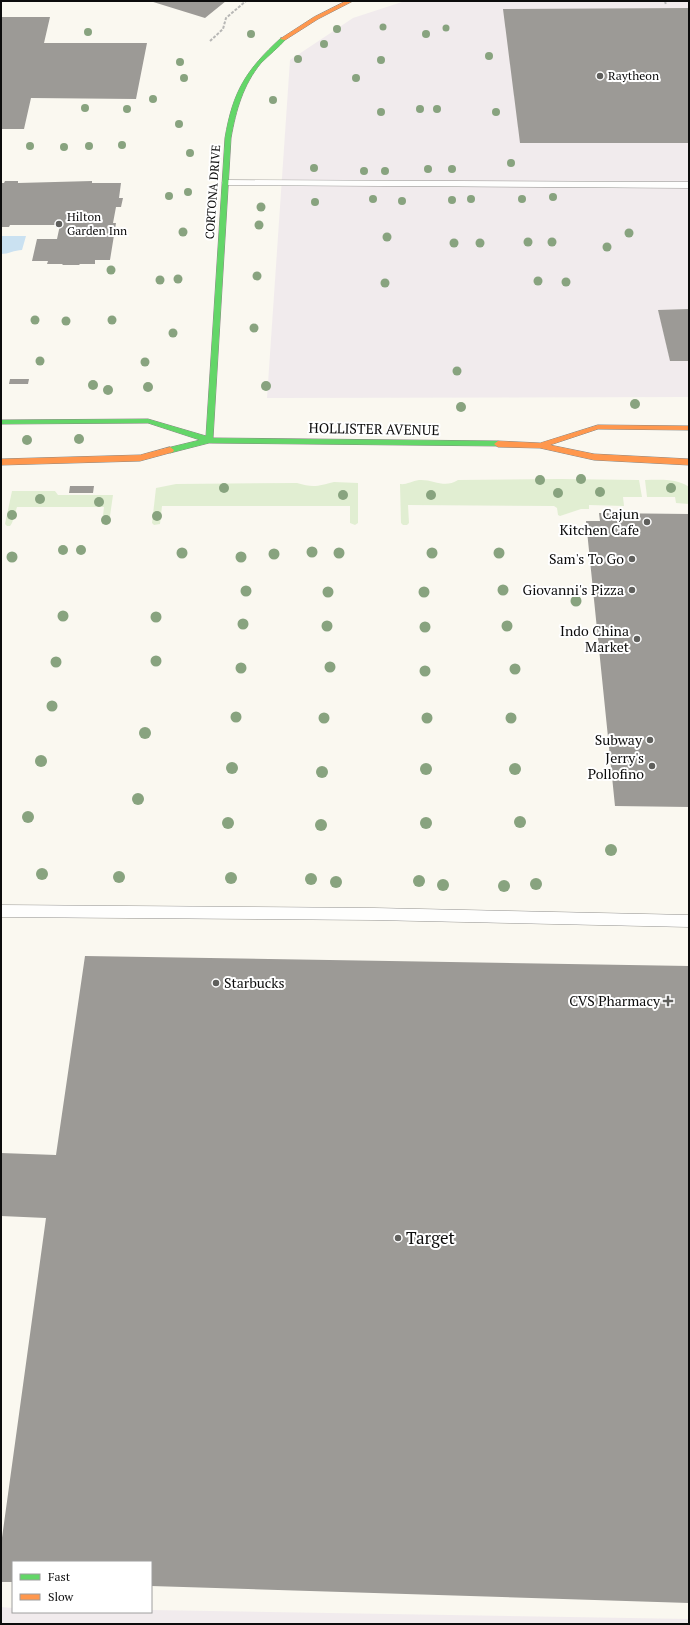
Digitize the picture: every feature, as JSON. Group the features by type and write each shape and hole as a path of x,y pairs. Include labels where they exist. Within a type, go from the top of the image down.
{"main road":[{"name":"CORTONA DRIVE","path":"209,440 231,120 236,100 244,83 258,64 278,43 318,16 350,1"},
{"name":"HOLLISTER AVENUE","path":"1,422 148,421 209,440"},
{"name":"HOLLISTER AVENUE","path":"540,445 598,427 689,428"},
{"name":"HOLLISTER AVENUE","path":"1,462 140,458 209,440 540,445 594,457 689,462"}],"lane":[{"path":"226,183 689,185"},
{"path":"1,911 382,914 689,921"}],"path":[{"path":"210,41 224,29 226,18 246,1"},
{"path":"665,1 666,5"}],"shaded area":[{"path":"405,1 689,1 689,397 267,398 290,60 353,18"},
{"path":"1,1607 12,1608 12,1613 152,1613 152,1610 689,1619 689,1624 1,1624"}],"green space":[{"path":"419,480 448,484 458,480 639,480 642,497 623,497 624,506 589,505 589,509 581,509 560,516 558,515 557,508 554,506 408,505 409,523 407,525 403,525 401,523 400,484"},
{"path":"645,480 668,480 684,484 689,487 689,504 676,503 675,497 647,497"},
{"path":"334,482 358,483 358,523 355,525 350,523 350,506 162,506 160,524 154,525 152,523 156,488 176,484 297,483 312,486"},
{"path":"12,491 55,491 58,495 113,495 109,523 107,525 102,524 104,507 17,507 12,523 10,526 7,526 5,524"}],"water":[{"path":"1,236 26,236 22,250 1,254"}],"building":[{"path":"150,1 226,1 205,18"},
{"name":"Raytheon","path":"689,8 689,143 520,143 503,9"},
{"path":"1,17 50,17 44,43 147,43 136,99 31,98 24,129 1,129"},
{"name":"Hilton Garden Inn","path":"5,181 18,181 18,183 92,181 92,183 121,183 119,198 123,198 121,207 116,207 113,223 116,223 110,260 95,260 95,264 79,265 47,264 48,261 32,261 37,239 57,239 60,225 10,225 9,227 1,227 1,183 4,183"},
{"path":"689,309 689,361 670,361 658,310"},
{"path":"10,379 29,379 28,384 9,384"},
{"path":"70,486 94,486 93,493 69,493"},
{"path":"599,513 689,514 689,807 615,806 586,521 600,521"},
{"path":"85,956 689,966 689,1603 152,1586 152,1561 12,1561 12,1582 1,1582 1,1545 46,1218 1,1216 1,1153 56,1155"}],"traffic: fast":[{"path":"209,440 228,138 231,121 234,107 245,82 260,61 283,39"},
{"path":"1,422 148,421 209,440"},
{"path":"170,450 209,440 498,444"}],"traffic: slow":[{"path":"283,39 316,18 350,1"},
{"path":"541,445 598,427 689,428"},
{"path":"498,444 540,445 594,457 689,462"},
{"path":"1,462 140,458 170,450"}],"place":[{"name":"Raytheon","path":"600,76"},
{"name":"Hilton Garden Inn","path":"59,224"},
{"name":"Cajun Kitchen Cafe","path":"647,522"},
{"name":"Sam's To Go","path":"632,559"},
{"name":"Giovanni's Pizza","path":"632,590"},
{"name":"Indo China Market","path":"637,639"},
{"name":"Subway","path":"650,740"},
{"name":"Jerry's Pollofino","path":"652,766"},
{"name":"Starbucks","path":"216,983"},
{"name":"CVS Pharmacy","path":"668,1001"},
{"name":"Target","path":"398,1238"}]}
